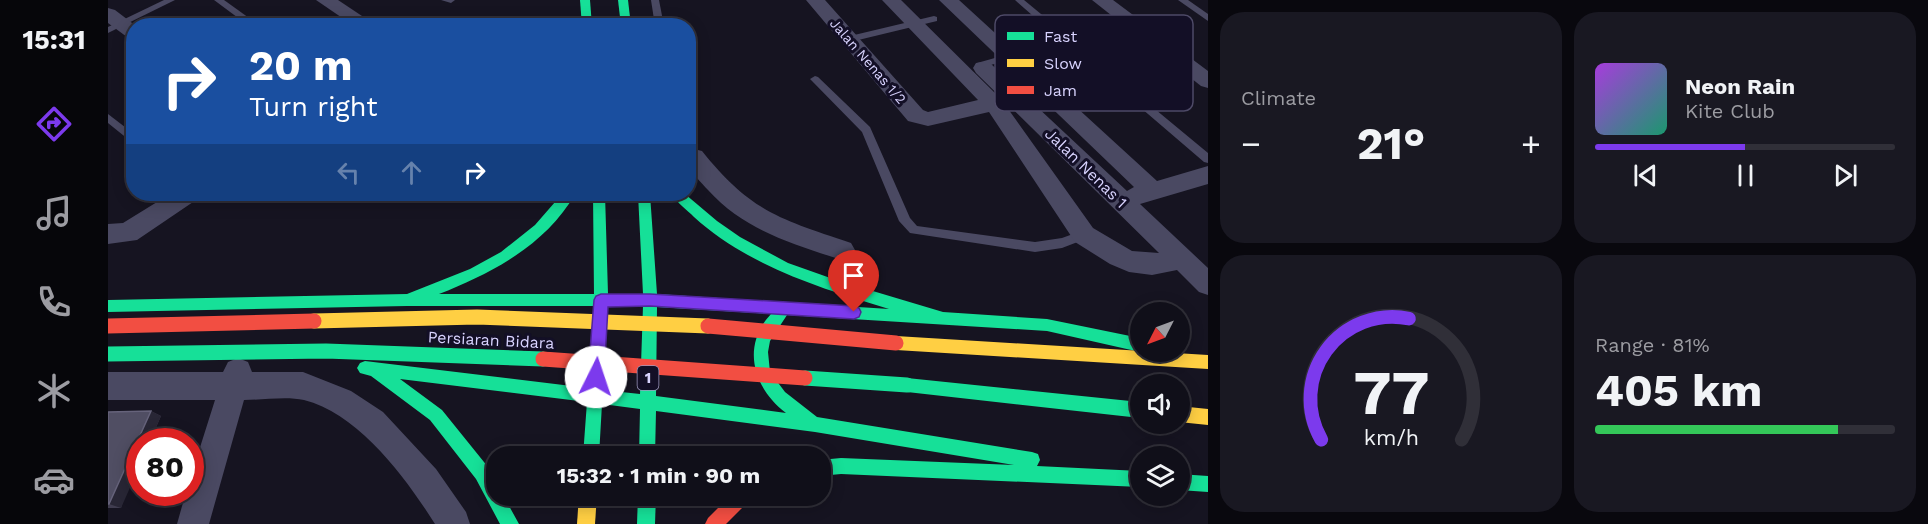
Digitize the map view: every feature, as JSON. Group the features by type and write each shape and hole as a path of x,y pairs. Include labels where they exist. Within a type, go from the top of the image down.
{"main road":[{"path":"585,0 586,18"},
{"path":"623,0 625,18"},
{"path":"407,300 481,271 510,254 536,232 563,201"},
{"path":"592,446 601,300 599,201"},
{"name":"1","path":"644,201 650,300 647,446"},
{"path":"684,201 692,210 727,237 771,261 840,286 942,318"},
{"path":"108,306 407,300 650,300 1047,325 1130,343"},
{"path":"502,300 522,310 536,330"},
{"path":"787,308 771,320 760,340 760,363 770,387 815,424"},
{"name":"Persiaran Bidara","path":"108,326 477,316 695,325 896,343 1208,361"},
{"path":"512,386 526,378 540,363 542,347"},
{"name":"Persiaran Bidara","path":"108,354 221,350 458,352 907,385 1130,409"},
{"path":"1190,356 1208,361"},
{"path":"185,367 237,375 274,366"},
{"path":"351,368 815,424 1130,477"},
{"path":"374,369 436,415 482,473 510,524"},
{"path":"1190,415 1208,417"},
{"path":"831,467 1130,479"},
{"path":"1190,483 1208,484"},
{"path":"586,524 587,506"},
{"path":"646,524 647,506"},
{"path":"714,524 732,506"}],"street":[{"path":"325,0 355,18"},
{"name":"Jalan Nenas 1/2","path":"815,0 916,116 928,119 994,104"},
{"path":"891,0 924,21 994,104"},
{"name":"Jalan Nenas 1","path":"915,0 924,21 995,80"},
{"path":"948,0 995,44"},
{"path":"1101,0 1121,15"},
{"path":"1193,70 1208,81"},
{"path":"998,111 1084,236 1132,264 1162,265 1180,259"},
{"name":"Jalan Nenas 1","path":"1027,111 1208,284"},
{"path":"1067,111 1153,191"},
{"path":"1010,129 1038,122"},
{"path":"696,159 709,178 745,213 766,225 842,250"},
{"path":"1120,201 1208,175"},
{"path":"108,234 128,233 177,201"},
{"path":"193,524 237,375"},
{"path":"108,386 237,375 303,386 341,400 372,422 425,480 454,524"}],"lane":[{"path":"133,18 171,0"},
{"path":"218,0 244,18"},
{"path":"445,0 452,0"},
{"path":"655,0 658,18"},
{"path":"1019,0 1037,15"},
{"path":"1182,0 1208,18"},
{"path":"850,39 924,21"},
{"path":"980,65 995,64"},
{"path":"815,79 866,130 905,221 914,230 1035,247 1062,243 1084,236"},
{"path":"1151,111 1208,159"},
{"path":"108,117 126,133"}],"building":[{"path":"151,411 143,428 126,428 126,466 109,504 108,504 108,412"}],"traffic: fast":[{"path":"585,0 586,18"},
{"path":"623,0 625,18"},
{"path":"407,300 491,265 521,245 549,219 563,201"},
{"path":"592,446 601,300 599,201"},
{"path":"644,201 650,300 647,446"},
{"path":"686,201 727,236 784,267 862,295 942,318"},
{"path":"108,306 407,300 601,300"},
{"path":"601,300 650,300 1047,325 1130,343"},
{"path":"781,313 762,341 760,363 775,393 813,423"},
{"path":"108,354 326,351 435,353 543,359"},
{"path":"365,368 595,396"},
{"path":"374,369 436,415 482,473 510,524"},
{"path":"805,378 907,385"},
{"path":"907,385 1130,409"},
{"path":"595,396 815,424 1032,460"},
{"path":"831,467 1130,479"},
{"path":"1190,483 1208,484"},
{"path":"646,524 647,506"}],"traffic: slow":[{"path":"314,321 477,317 708,326"},
{"path":"896,343 1208,362"},
{"path":"1190,415 1208,417"},
{"path":"586,524 587,506"}],"traffic: jam":[{"path":"108,326 314,321"},
{"path":"708,326 896,343"},
{"path":"543,359 805,378"},
{"path":"714,524 732,506"}],"route":[{"path":"596,377 601,300 650,300 854,312"}]}
